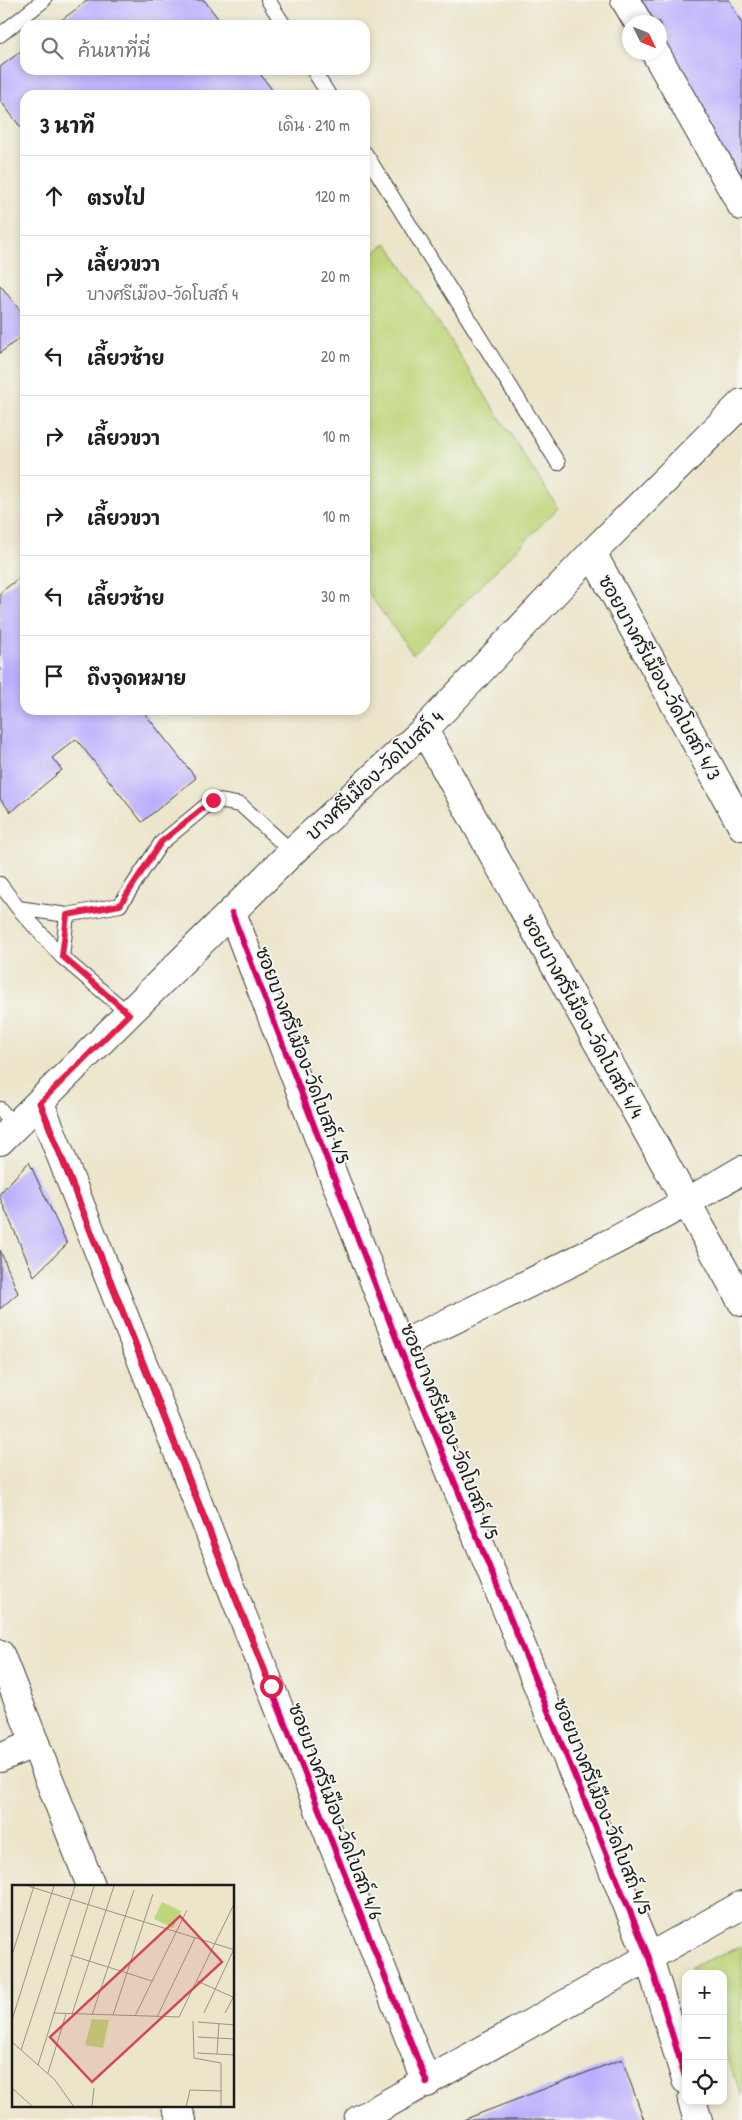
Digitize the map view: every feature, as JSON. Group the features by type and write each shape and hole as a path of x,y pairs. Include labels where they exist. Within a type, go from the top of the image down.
{"street":[{"path":"625,0 634,15"},
{"path":"660,60 742,206"},
{"name":"บางศรีเมือง-วัดโบสถ์ 4","path":"5,1126 40,1103 292,852 424,730 592,553 742,403"},
{"name":"ซอยบางศรีเมือง-วัดโบสถ์ 4/3","path":"592,553 742,826"},
{"name":"ซอยบางศรีเมือง-วัดโบสถ์ 4/4","path":"424,730 742,1302"},
{"name":"ซอยบางศรีเมือง-วัดโบสถ์ 4/5","path":"232,913 399,1346 649,1958 682,2067"},
{"name":"ซอยบางศรีเมือง-วัดโบสถ์ 4/6","path":"40,1103 427,2083"},
{"path":"399,1346 520,1288 687,1203 742,1170"},
{"path":"0,1654 91,1885"},
{"path":"0,1758 35,1743"},
{"path":"358,2120 742,1905"},
{"path":"693,2105 698,2120"},
{"path":"177,2108 182,2120"}],"lane":[{"path":"0,35 44,0"},
{"path":"268,0 281,20"},
{"path":"316,75 325,90"},
{"path":"370,162 558,464"},
{"path":"18,908 67,915 120,905 161,842 213,800 241,805 292,852"},
{"path":"0,884 18,908 62,956 129,1014"},
{"path":"62,956 67,915"}],"green space":[{"path":"387,243 558,508 413,654 370,596 370,256"},
{"path":"742,1946 742,2096 727,2059 727,1970 692,1970 691,1967"}],"building":[{"path":"88,0 204,0 219,20 62,20"},
{"path":"632,0 729,0 742,24 742,201 665,60 667,60 667,15 640,15"},
{"path":"20,52 20,75 261,75 272,90 20,90 20,126 0,100 0,67"},
{"path":"0,285 20,311 20,338 0,353"},
{"path":"20,577 20,715 146,715 196,778 142,822 76,739 52,758 62,770 11,812 0,799 0,593"},
{"path":"29,1162 67,1244 34,1276 0,1198 0,1193"},
{"path":"0,1250 18,1293 0,1309"},
{"path":"622,2059 644,2120 463,2120"}],"cycle path":[{"path":"232,913 399,1346 649,1958 682,2067"},
{"path":"40,1103 427,2083"}],"route":[{"path":"213,800 161,842 120,905 67,915 62,956 129,1014 40,1103 271,1686"}]}
